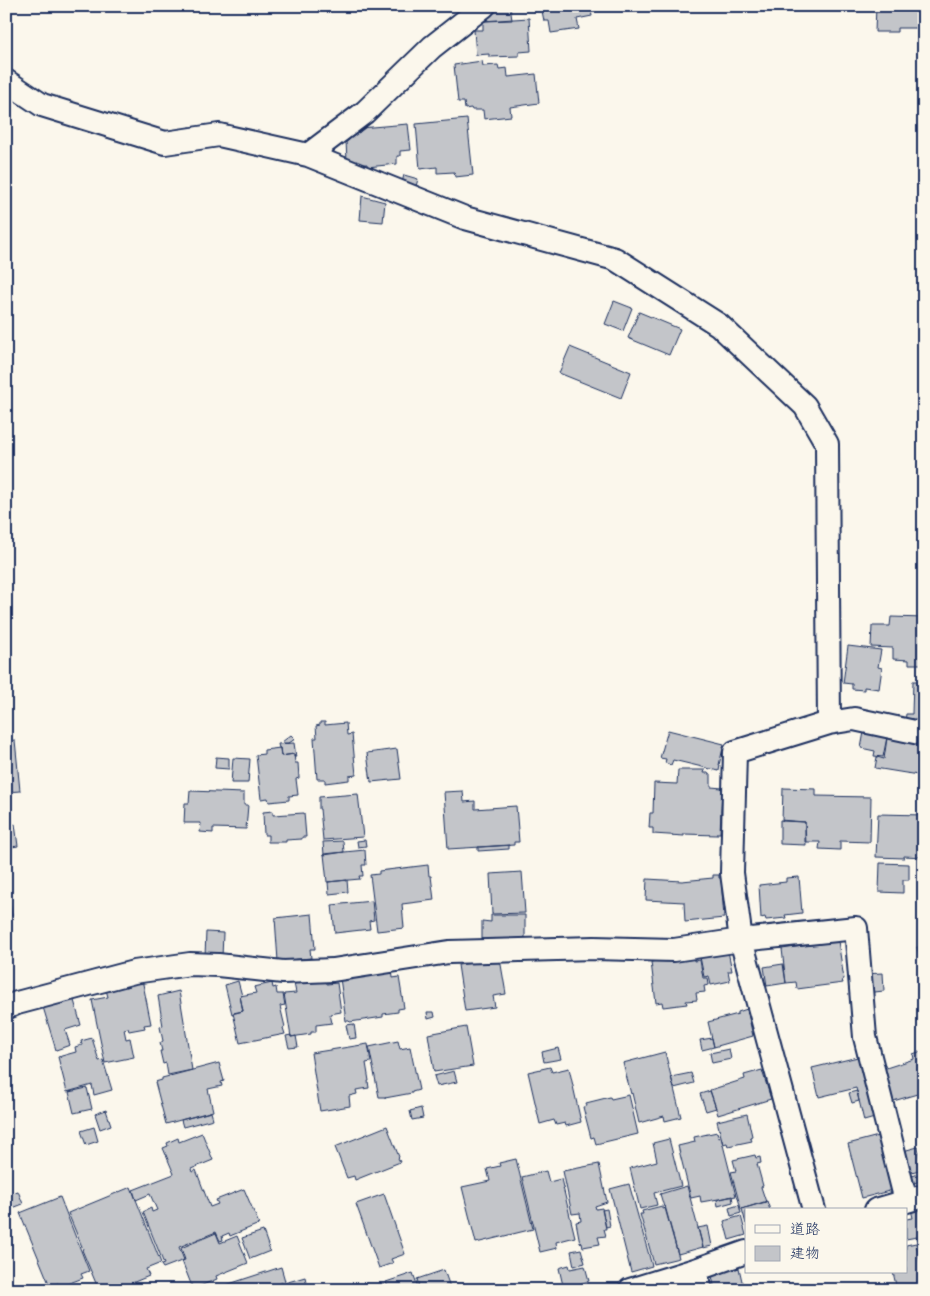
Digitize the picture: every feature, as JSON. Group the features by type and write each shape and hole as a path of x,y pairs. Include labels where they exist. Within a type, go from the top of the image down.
{"street":[{"path":"308,156 365,112 432,47 484,6"},
{"path":"6,81 42,105 165,143 219,135 308,156 465,218 615,259 719,325 806,406 827,444 829,723"},
{"path":"813,1208 741,940 732,873 735,752 829,723 854,719 924,734"},
{"path":"6,1008 134,972 190,964 283,972 333,970 449,952 594,948 674,950 741,940 856,928 865,1037 915,1198 882,1208"},
{"path":"630,1290 698,1280 745,1253"}],"building":[{"path":"503,6 510,6 512,20 484,21"},
{"path":"541,6 590,6 592,16 577,19 579,29 551,33 549,21 544,21"},
{"path":"876,6 924,6 924,28 897,28 897,32 875,32"},
{"path":"529,18 531,51 519,52 519,56 489,57 489,54 476,55 474,30 483,30 483,21"},
{"path":"482,61 483,66 498,65 499,69 507,68 508,77 536,74 539,103 510,107 511,116 484,119 483,110 465,109 464,102 458,102 454,65"},
{"path":"6,108 13,110 6,126"},
{"path":"467,119 473,175 455,177 454,172 437,173 437,167 420,169 416,124"},
{"path":"408,124 411,150 400,151 400,156 397,156 397,164 367,167 367,164 350,165 347,161 346,141 360,132 360,128"},
{"path":"404,175 418,179 415,190 401,186"},
{"path":"362,196 385,202 383,222 360,220"},
{"path":"614,301 632,308 623,331 605,324"},
{"path":"639,312 680,329 669,355 628,338"},
{"path":"570,347 631,372 621,398 559,373"},
{"path":"891,617 924,618 924,664 909,664 909,660 893,659 893,648 871,647 872,626 890,626"},
{"path":"848,646 881,650 878,667 882,668 879,689 864,687 864,690 852,689 852,684 843,683"},
{"path":"913,681 924,681 924,723 905,722 906,714 912,714"},
{"path":"320,722 325,722 325,725 346,723 347,735 352,734 356,775 349,776 349,780 325,783 325,779 317,779 314,738 317,738 316,726 320,725"},
{"path":"668,730 724,744 719,771 673,760 671,765 665,763 666,759 660,758"},
{"path":"864,732 887,737 883,757 874,756 875,751 861,748"},
{"path":"291,735 295,739 289,743 282,742"},
{"path":"887,738 924,745 924,776 875,768 877,757 884,759"},
{"path":"15,740 20,791 6,792 6,741"},
{"path":"294,743 296,757 294,757 294,754 281,756 278,744"},
{"path":"280,748 281,756 294,754 295,763 298,763 299,778 296,779 298,795 289,796 289,800 269,802 268,798 261,799 256,755 264,754 264,750"},
{"path":"397,749 401,779 371,782 367,753"},
{"path":"216,757 229,758 229,769 215,768"},
{"path":"233,758 250,759 248,783 231,783"},
{"path":"678,770 705,770 704,773 711,775 711,787 722,788 720,833 717,833 717,835 684,834 684,836 653,834 653,828 649,828 650,813 653,813 654,783 677,784"},
{"path":"783,788 816,789 816,796 871,797 870,842 840,841 840,850 819,849 820,842 805,842 805,822 782,821"},
{"path":"190,791 244,793 244,805 248,805 246,829 213,828 213,833 200,832 201,823 184,823 185,803 189,803"},
{"path":"463,791 464,802 475,801 475,809 516,806 519,842 514,842 514,845 448,849 444,792"},
{"path":"358,794 363,837 323,840 319,797"},
{"path":"273,811 273,815 304,813 306,837 286,840 286,842 268,842 268,835 264,835 263,812"},
{"path":"878,814 924,815 924,857 876,857"},
{"path":"780,820 805,822 806,845 780,844"},
{"path":"15,824 18,846 6,848 6,826"},
{"path":"365,840 366,846 358,847 357,841"},
{"path":"343,841 344,852 324,855 323,842"},
{"path":"509,845 509,849 478,851 478,847"},
{"path":"365,850 366,865 362,865 363,876 359,876 360,879 327,882 324,854"},
{"path":"880,863 909,864 909,880 903,880 903,893 879,892"},
{"path":"428,865 434,900 402,904 404,928 377,931 370,875 379,874 379,871"},
{"path":"6,872 12,916 6,916"},
{"path":"522,872 525,913 492,914 490,874"},
{"path":"713,875 719,875 719,878 721,878 724,918 685,922 684,902 646,900 647,879 682,881 713,878"},
{"path":"799,877 802,913 785,915 786,918 766,920 765,917 761,918 759,885 786,882 786,878"},
{"path":"347,880 348,892 329,894 328,882"},
{"path":"372,901 374,920 369,921 370,929 335,933 332,905"},
{"path":"312,914 315,949 310,949 311,958 278,961 275,918"},
{"path":"491,915 525,915 525,943 482,943 482,921 491,922"},
{"path":"206,932 223,933 222,957 205,956"},
{"path":"838,941 843,983 797,989 796,982 786,983 782,949"},
{"path":"924,946 924,962 921,963 917,947"},
{"path":"728,951 732,971 728,971 730,981 711,985 709,976 704,977 700,957"},
{"path":"694,956 694,961 700,960 703,978 708,978 709,985 704,986 705,992 696,993 697,1000 686,1001 687,1004 663,1007 662,1002 656,1003 651,962"},
{"path":"500,959 506,994 493,996 495,1007 465,1011 458,965"},
{"path":"783,964 786,983 767,986 764,967"},
{"path":"392,968 393,978 399,977 404,1008 398,1009 398,1012 383,1014 383,1017 346,1021 340,978"},
{"path":"883,973 884,991 865,993 863,974"},
{"path":"326,978 327,984 337,983 341,1012 330,1014 332,1023 316,1025 316,1032 291,1037 284,994 296,993 294,983"},
{"path":"142,979 151,1024 144,1025 145,1028 129,1031 128,1028 124,1029 126,1039 130,1038 134,1057 105,1063 92,1000 108,997 105,986"},
{"path":"238,981 243,1011 232,1014 225,985"},
{"path":"272,983 273,988 276,987 277,994 283,994 285,1005 280,1006 285,1034 240,1043 233,1013 243,1011 240,996 256,993 254,987"},
{"path":"179,991 192,1070 168,1075 166,1063 163,1064 160,1051 162,1051 160,1043 163,1041 160,1027 163,1026 158,996"},
{"path":"73,997 81,1025 65,1030 70,1045 56,1050 43,1007"},
{"path":"747,1009 753,1036 714,1047 708,1022 738,1014 738,1012"},
{"path":"427,1012 434,1012 435,1017 428,1019"},
{"path":"354,1024 356,1038 349,1039 346,1025"},
{"path":"466,1027 473,1066 434,1072 428,1034"},
{"path":"291,1035 291,1037 296,1036 298,1047 289,1048 286,1036"},
{"path":"92,1038 99,1061 103,1060 112,1090 94,1095 92,1085 67,1092 58,1057 76,1052 75,1047 82,1045 81,1041"},
{"path":"712,1038 714,1047 702,1050 700,1040"},
{"path":"398,1041 400,1049 410,1047 419,1090 385,1098 379,1097 369,1047"},
{"path":"368,1044 371,1062 366,1063 369,1088 356,1090 357,1094 349,1096 350,1106 320,1111 311,1053"},
{"path":"558,1048 561,1059 544,1062 542,1052"},
{"path":"729,1049 731,1059 712,1063 710,1053"},
{"path":"924,1050 924,1092 890,1102 880,1070 914,1059 913,1054"},
{"path":"665,1052 681,1117 665,1121 664,1116 639,1123 623,1063"},
{"path":"862,1056 878,1117 864,1121 856,1088 819,1097 812,1068"},
{"path":"219,1063 224,1081 221,1082 222,1086 208,1089 213,1111 166,1124 155,1082 162,1080 162,1078"},
{"path":"550,1067 552,1072 569,1068 581,1122 566,1126 565,1123 556,1125 554,1120 540,1124 528,1072"},
{"path":"762,1070 771,1099 718,1115 710,1090 745,1079 744,1075"},
{"path":"6,1071 11,1086 6,1087"},
{"path":"454,1071 457,1082 437,1086 434,1076"},
{"path":"691,1073 694,1083 674,1088 671,1077"},
{"path":"87,1088 92,1109 74,1113 69,1092"},
{"path":"710,1091 716,1108 706,1111 700,1094"},
{"path":"857,1091 859,1101 852,1103 849,1093"},
{"path":"629,1095 638,1134 596,1144 594,1137 591,1138 583,1107 587,1106 586,1103 610,1097 611,1099"},
{"path":"421,1108 423,1118 412,1120 410,1111"},
{"path":"106,1110 111,1125 100,1129 95,1114"},
{"path":"211,1112 213,1119 183,1127 181,1120"},
{"path":"747,1114 752,1141 728,1146 727,1143 723,1144 717,1121"},
{"path":"387,1126 400,1162 355,1180 354,1176 347,1178 335,1147"},
{"path":"94,1127 98,1141 86,1145 81,1131"},
{"path":"717,1132 719,1138 721,1137 736,1196 701,1202 700,1196 691,1198 678,1146 695,1142 694,1137"},
{"path":"202,1133 213,1160 191,1169 192,1172 196,1170 210,1207 218,1204 216,1200 244,1189 259,1224 230,1236 229,1233 222,1236 223,1240 220,1241 216,1232 179,1247 184,1260 163,1268 161,1265 164,1264 143,1212 151,1208 152,1212 157,1210 150,1194 136,1200 133,1190 174,1174 163,1148 168,1146 167,1143 178,1138 179,1142"},
{"path":"882,1135 897,1189 862,1198 848,1144"},
{"path":"669,1139 681,1186 654,1193 657,1205 640,1209 630,1168 657,1161 653,1143"},
{"path":"918,1147 923,1169 904,1174 899,1152"},
{"path":"755,1155 756,1158 760,1157 761,1163 757,1164 766,1202 741,1209 731,1172 736,1171 733,1160"},
{"path":"516,1159 533,1229 476,1243 462,1187 490,1181 487,1169 500,1166 499,1163"},
{"path":"599,1164 607,1202 595,1206 596,1209 602,1208 606,1236 598,1237 600,1244 583,1247 582,1242 580,1243 576,1222 581,1221 580,1213 572,1214 563,1171"},
{"path":"546,1171 549,1182 561,1179 575,1237 556,1242 557,1248 540,1252 522,1177"},
{"path":"918,1174 920,1181 909,1185 907,1178"},
{"path":"629,1184 652,1266 631,1272 610,1189"},
{"path":"687,1186 703,1247 678,1254 660,1194"},
{"path":"131,1187 161,1263 146,1269 149,1276 115,1290 111,1283 98,1288 68,1213"},
{"path":"18,1191 23,1204 10,1209 6,1195"},
{"path":"384,1194 405,1254 391,1259 393,1263 379,1268 356,1204"},
{"path":"732,1196 733,1202 718,1206 717,1200"},
{"path":"60,1197 89,1271 81,1274 83,1278 59,1287 58,1283 50,1286 20,1213"},
{"path":"767,1201 769,1208 745,1208"},
{"path":"739,1205 741,1213 731,1216 729,1208"},
{"path":"662,1206 662,1209 665,1208 679,1258 654,1264 640,1214 643,1214 642,1211"},
{"path":"924,1207 924,1268 917,1237 908,1239 908,1219 913,1218 911,1209"},
{"path":"745,1208 745,1220 742,1209"},
{"path":"607,1209 610,1226 606,1227 602,1210"},
{"path":"741,1216 745,1235 729,1240 724,1221"},
{"path":"708,1226 712,1246 703,1248 698,1228"},
{"path":"263,1231 270,1251 250,1259 242,1238"},
{"path":"216,1233 220,1243 237,1236 248,1263 216,1276 217,1279 193,1289 182,1261 185,1260 181,1248"},
{"path":"916,1243 924,1278 924,1290 897,1290 893,1274 908,1274 908,1245"},
{"path":"581,1249 585,1263 574,1266 571,1251"},
{"path":"569,1265 570,1269 585,1266 589,1281 579,1284 580,1288 564,1290 559,1268"},
{"path":"736,1266 736,1269 739,1268 744,1290 715,1290 712,1276 717,1275 716,1271"},
{"path":"281,1267 285,1281 276,1285 278,1290 228,1290 226,1285"},
{"path":"444,1270 451,1290 420,1290 417,1279"},
{"path":"413,1273 419,1290 389,1290 386,1282"},
{"path":"305,1277 308,1290 280,1290 278,1285"},
{"path":"685,1281 688,1290 660,1290"},
{"path":"384,1284 386,1290 368,1290"}]}
